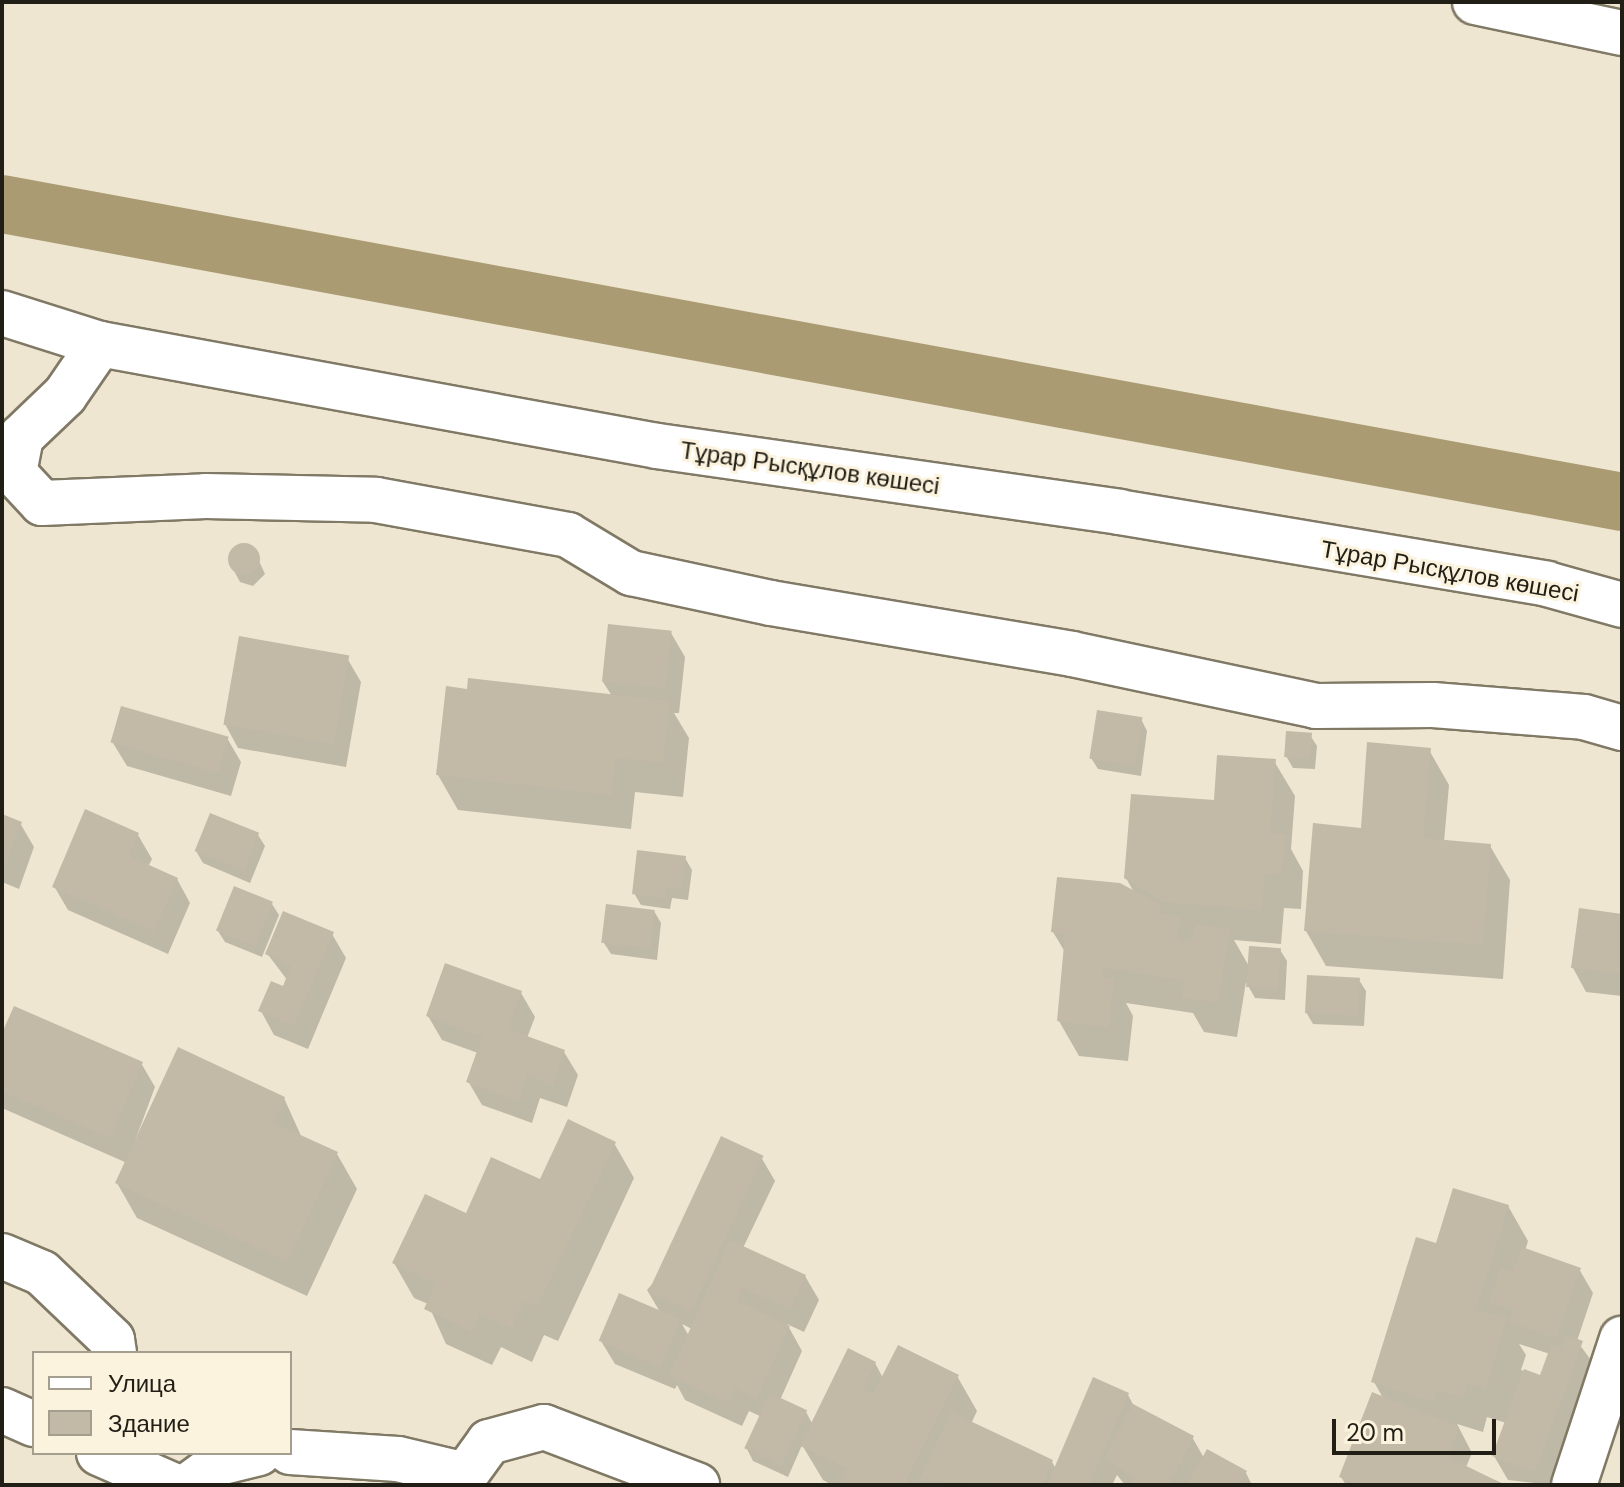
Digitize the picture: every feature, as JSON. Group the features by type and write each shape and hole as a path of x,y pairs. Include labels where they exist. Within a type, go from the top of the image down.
{"street":[{"path":"1475,2 1622,33"},
{"name":"Тұрар Рысқұлов көшесі","path":"2,313 100,344 657,446 1119,512 1547,584 1622,605"},
{"path":"100,344 65,395 21,437 14,473 42,503 206,496 376,500 568,535 631,573 1072,654 1316,706 1433,705 1584,717 1622,728"},
{"path":"2,1256 42,1273 112,1340 114,1351"},
{"path":"1574,1485 1622,1339"},
{"path":"2,1410 32,1423"},
{"path":"292,1452 398,1459 462,1480 489,1442 544,1427 697,1485"},
{"path":"189,1485 219,1463 251,1455"},
{"path":"117,1457 172,1485"}],"building":[{"path":"244,543 255,548 260,559 255,570 244,575 233,570 228,559 233,548"},
{"path":"608,624 672,631 666,688 602,682"},
{"path":"239,636 349,655 334,744 223,725"},
{"path":"468,678 670,701 663,763 616,758 611,795 436,775 446,686 467,689"},
{"path":"121,706 229,737 218,773 111,743"},
{"path":"1097,710 1142,717 1135,766 1089,758"},
{"path":"1286,731 1312,733 1310,759 1284,757"},
{"path":"1367,742 1431,748 1423,838 1491,844 1483,945 1304,931 1313,823 1361,828"},
{"path":"1217,755 1276,759 1270,834 1285,834 1282,874 1265,874 1262,910 1164,902 1124,878 1131,794 1214,800"},
{"path":"85,809 139,833 129,856 178,878 154,931 52,887"},
{"path":"210,813 259,833 244,871 195,851"},
{"path":"2,814 22,822 5,866 2,865"},
{"path":"637,850 686,856 682,889 666,887 664,898 632,894"},
{"path":"1057,877 1120,883 1161,905 1160,914 1181,917 1177,939 1191,941 1195,924 1230,929 1218,1003 1182,998 1184,981 1109,968 1102,970 1102,978 1114,979 1109,1027 1057,1021 1065,934 1051,932"},
{"path":"234,886 273,902 255,946 216,931"},
{"path":"606,904 655,910 650,949 601,943"},
{"path":"1579,908 1622,914 1622,974 1571,968"},
{"path":"283,911 334,932 294,1026 258,1011 271,981 283,986 291,966 265,954"},
{"path":"1249,946 1281,948 1278,989 1246,987"},
{"path":"445,963 522,991 508,1029 565,1050 553,1085 527,1075 518,1101 466,1082 482,1037 426,1016"},
{"path":"1307,975 1360,978 1358,1016 1305,1013"},
{"path":"14,1006 143,1062 110,1138 2,1091 2,1033"},
{"path":"178,1047 285,1097 274,1123 338,1152 287,1262 115,1183"},
{"path":"568,1119 616,1142 537,1307 524,1301 512,1328 480,1314 472,1332 424,1309 436,1283 392,1263 425,1194 466,1213 491,1157 540,1179"},
{"path":"721,1136 764,1156 691,1312 648,1292"},
{"path":"1453,1188 1509,1205 1476,1310 1507,1319 1486,1389 1468,1384 1463,1398 1437,1390 1433,1402 1371,1382 1416,1237 1436,1243"},
{"path":"730,1240 806,1275 790,1309 743,1288 737,1301 790,1326 757,1398 735,1388 729,1403 669,1376"},
{"path":"1522,1247 1581,1268 1556,1338 1509,1322 1513,1310 1489,1302 1501,1268 1513,1272"},
{"path":"619,1293 681,1319 660,1367 599,1341"},
{"path":"1566,1335 1583,1341 1535,1472 1492,1456 1524,1369 1540,1375 1551,1345 1561,1348"},
{"path":"898,1345 959,1375 906,1481 913,1485 839,1483 847,1468 800,1446 848,1348 876,1362 863,1388 873,1394"},
{"path":"1093,1377 1129,1393 1089,1485 1047,1485"},
{"path":"1372,1392 1459,1427 1448,1457 1505,1485 1359,1485 1339,1477"},
{"path":"770,1393 807,1410 781,1466 744,1448"},
{"path":"1133,1404 1194,1436 1169,1485 1129,1485 1134,1478 1105,1458"},
{"path":"951,1412 1053,1460 1042,1485 919,1481"},
{"path":"1207,1449 1247,1471 1239,1485 1187,1485"}],"waterway":[{"path":"2,204 1622,502"}]}
